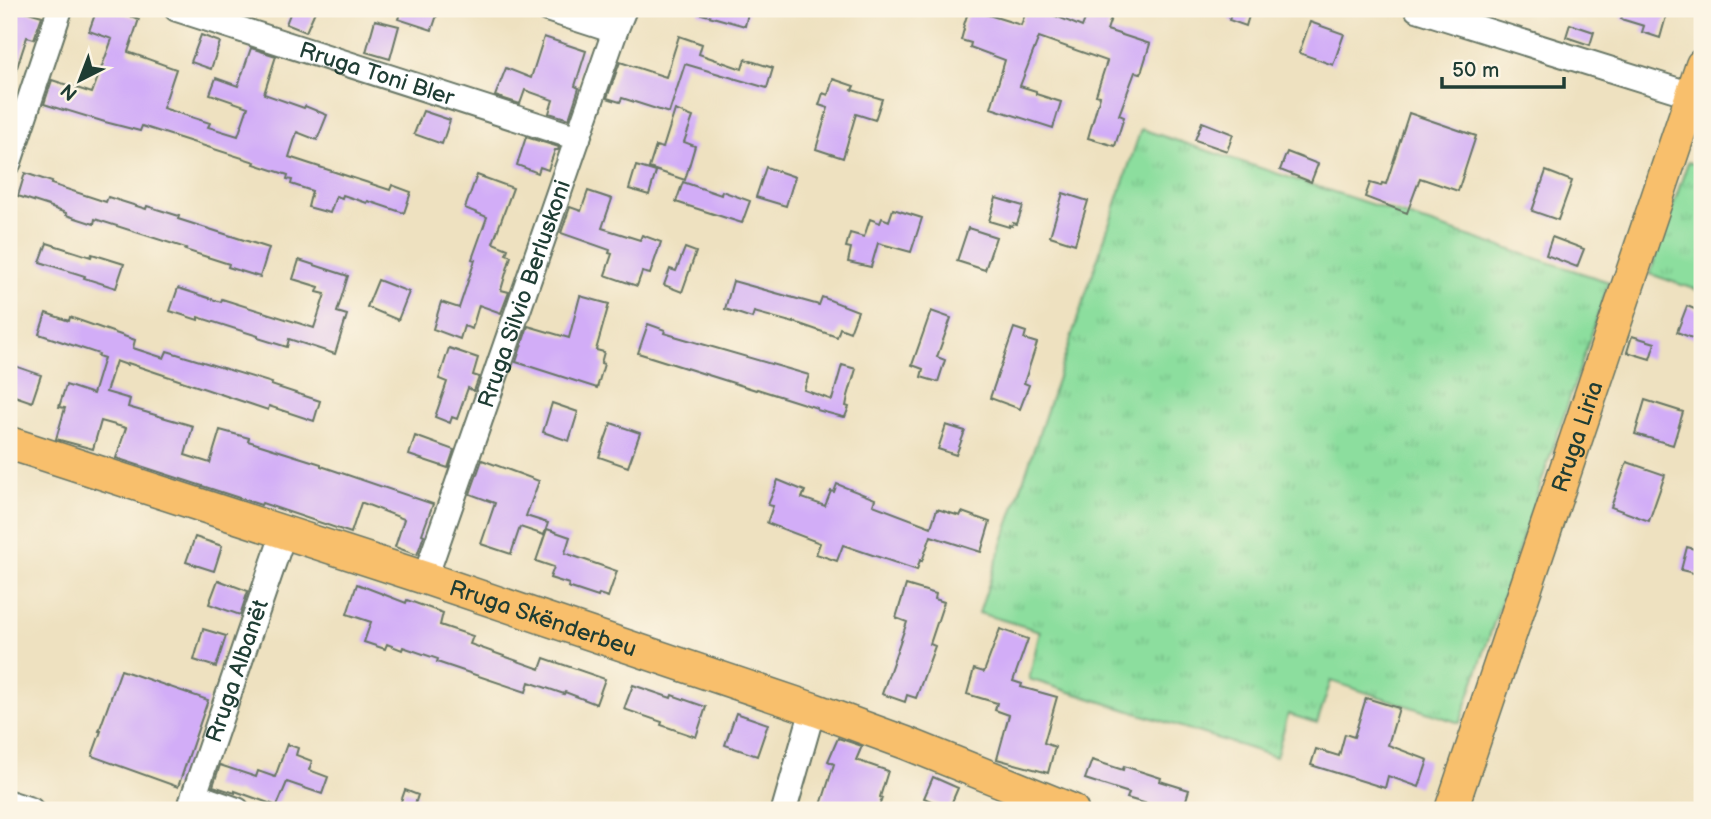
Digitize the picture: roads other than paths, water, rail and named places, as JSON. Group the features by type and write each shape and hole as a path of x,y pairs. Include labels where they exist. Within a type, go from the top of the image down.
{"main road":[{"name":"Rruga Liria","path":"1451,810 1702,65"},
{"name":"Rruga Skënderbeu","path":"9,443 425,578 813,709 906,743 1072,810"}],"street":[{"path":"10,154 60,9"},
{"name":"Rruga Toni Bler","path":"177,9 578,138"},
{"path":"547,9 619,20"},
{"path":"1417,9 1692,95"},
{"name":"Rruga Silvio Berluskoni","path":"425,578 619,20"},
{"name":"Rruga Albanët","path":"191,803 284,532"},
{"path":"784,810 813,709"},
{"path":"9,803 31,810"},
{"path":"191,803 237,810"}]}
